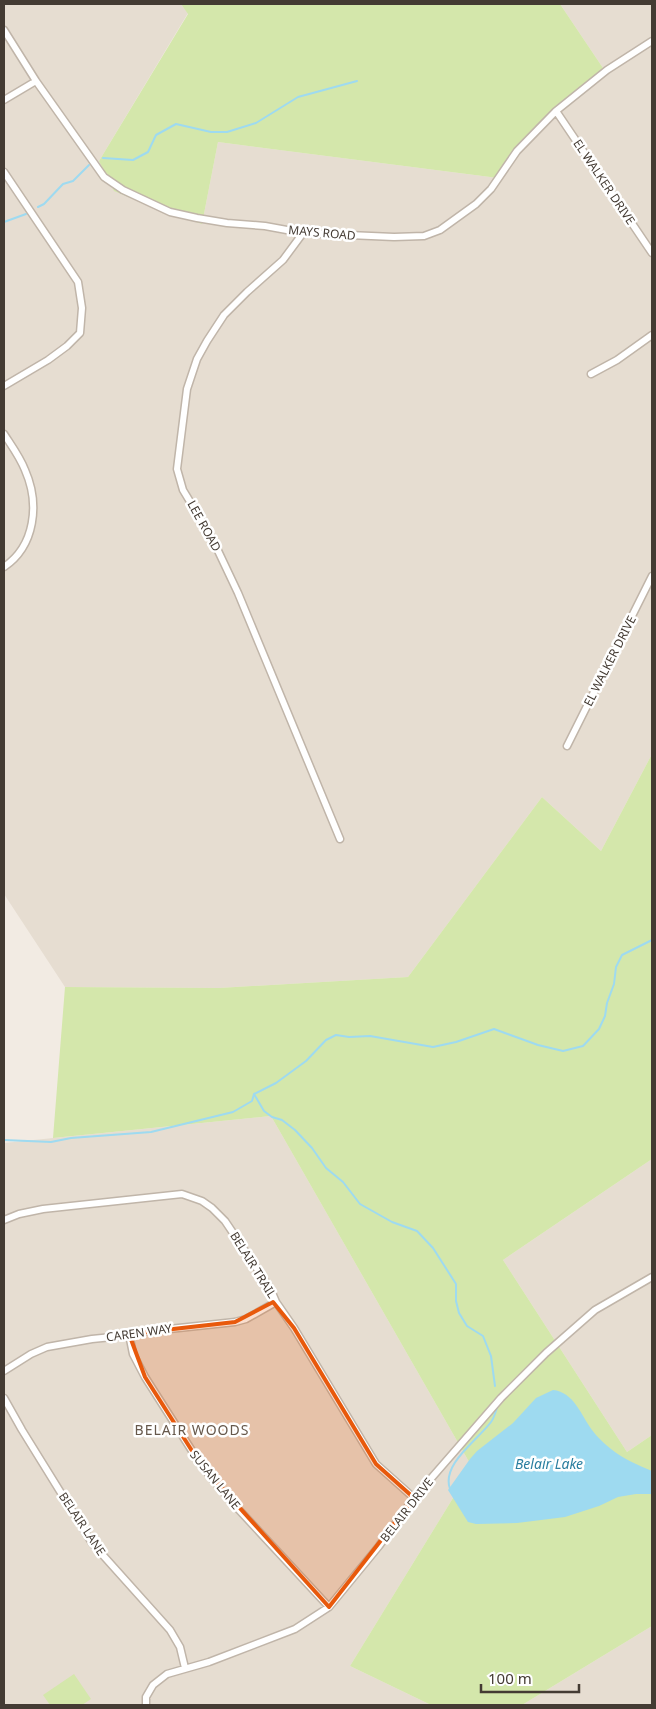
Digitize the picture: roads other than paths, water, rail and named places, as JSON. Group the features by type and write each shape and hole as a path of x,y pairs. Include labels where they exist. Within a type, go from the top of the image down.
{"street":[{"name":"MAYS ROAD","path":"4,30 36,81 104,177 123,190 170,212 197,218 265,226 304,233 394,237 424,236 440,230 476,204 491,190 517,151 556,111 607,70 652,41"},
{"path":"4,100 36,81"},
{"name":"EL WALKER DRIVE","path":"556,111 652,253"},
{"path":"4,172 78,282 82,308 80,333 67,346 48,360 4,386"},
{"name":"LEE ROAD","path":"304,233 283,260 224,315 197,359 187,389 177,469 183,490 212,538 238,594 340,839"},
{"path":"591,374 617,360 652,335"},
{"path":"4,434 26,471 33,493 31,530 24,547 4,567"},
{"name":"EL WALKER DRIVE","path":"567,746 652,576"},
{"name":"BELAIR TRAIL","path":"4,1220 19,1214 43,1209 182,1194 202,1201 225,1221 270,1288 276,1302 294,1328 376,1464 414,1498"},
{"name":"BELAIR DRIVE","path":"146,1705 146,1697 153,1684 166,1674 209,1662 294,1629 329,1607 379,1546 414,1498 501,1398 546,1353 595,1310 652,1277"},
{"name":"CAREN WAY","path":"4,1372 31,1354 47,1347 141,1332 235,1322 246,1319 276,1302"},
{"name":"SUSAN LANE","path":"129,1334 133,1354 144,1377 201,1465 228,1498 329,1607"},
{"name":"BELAIR LANE","path":"4,1398 92,1543 170,1630 180,1647 185,1668"}],"water":[{"name":"Belair Lake","path":"553,1390 566,1395 572,1400 594,1433 611,1449 626,1459 652,1471 652,1494 618,1497 599,1506 565,1517 517,1523 476,1524 468,1522 448,1490 477,1451 513,1423 536,1398"}],"waterway":[{"path":"103,158 133,160 148,152 156,135 176,124 211,132 227,132 256,123 298,97 357,81"},
{"path":"38,207 44,204 63,184 73,181 89,165"},
{"path":"4,222 26,214"},
{"path":"4,1140 51,1142 71,1138 151,1132 233,1112 252,1101 254,1094 276,1083 306,1061 326,1040 336,1035 349,1037 370,1036 433,1047 456,1042 494,1029 538,1045 563,1051 583,1046 599,1029 605,1016 607,1003 614,984 616,967 622,955 652,940"},
{"path":"254,1094 264,1111 272,1117 282,1120 295,1130 312,1148 326,1168 343,1182 360,1204 392,1222 417,1231 433,1248 456,1284 456,1301 459,1313 467,1326 483,1336 491,1356 495,1386"},
{"path":"450,1489 449,1480 456,1462 491,1422 497,1408"}],"district":[{"name":"BELAIR WOODS","path":"192,1430"}]}
